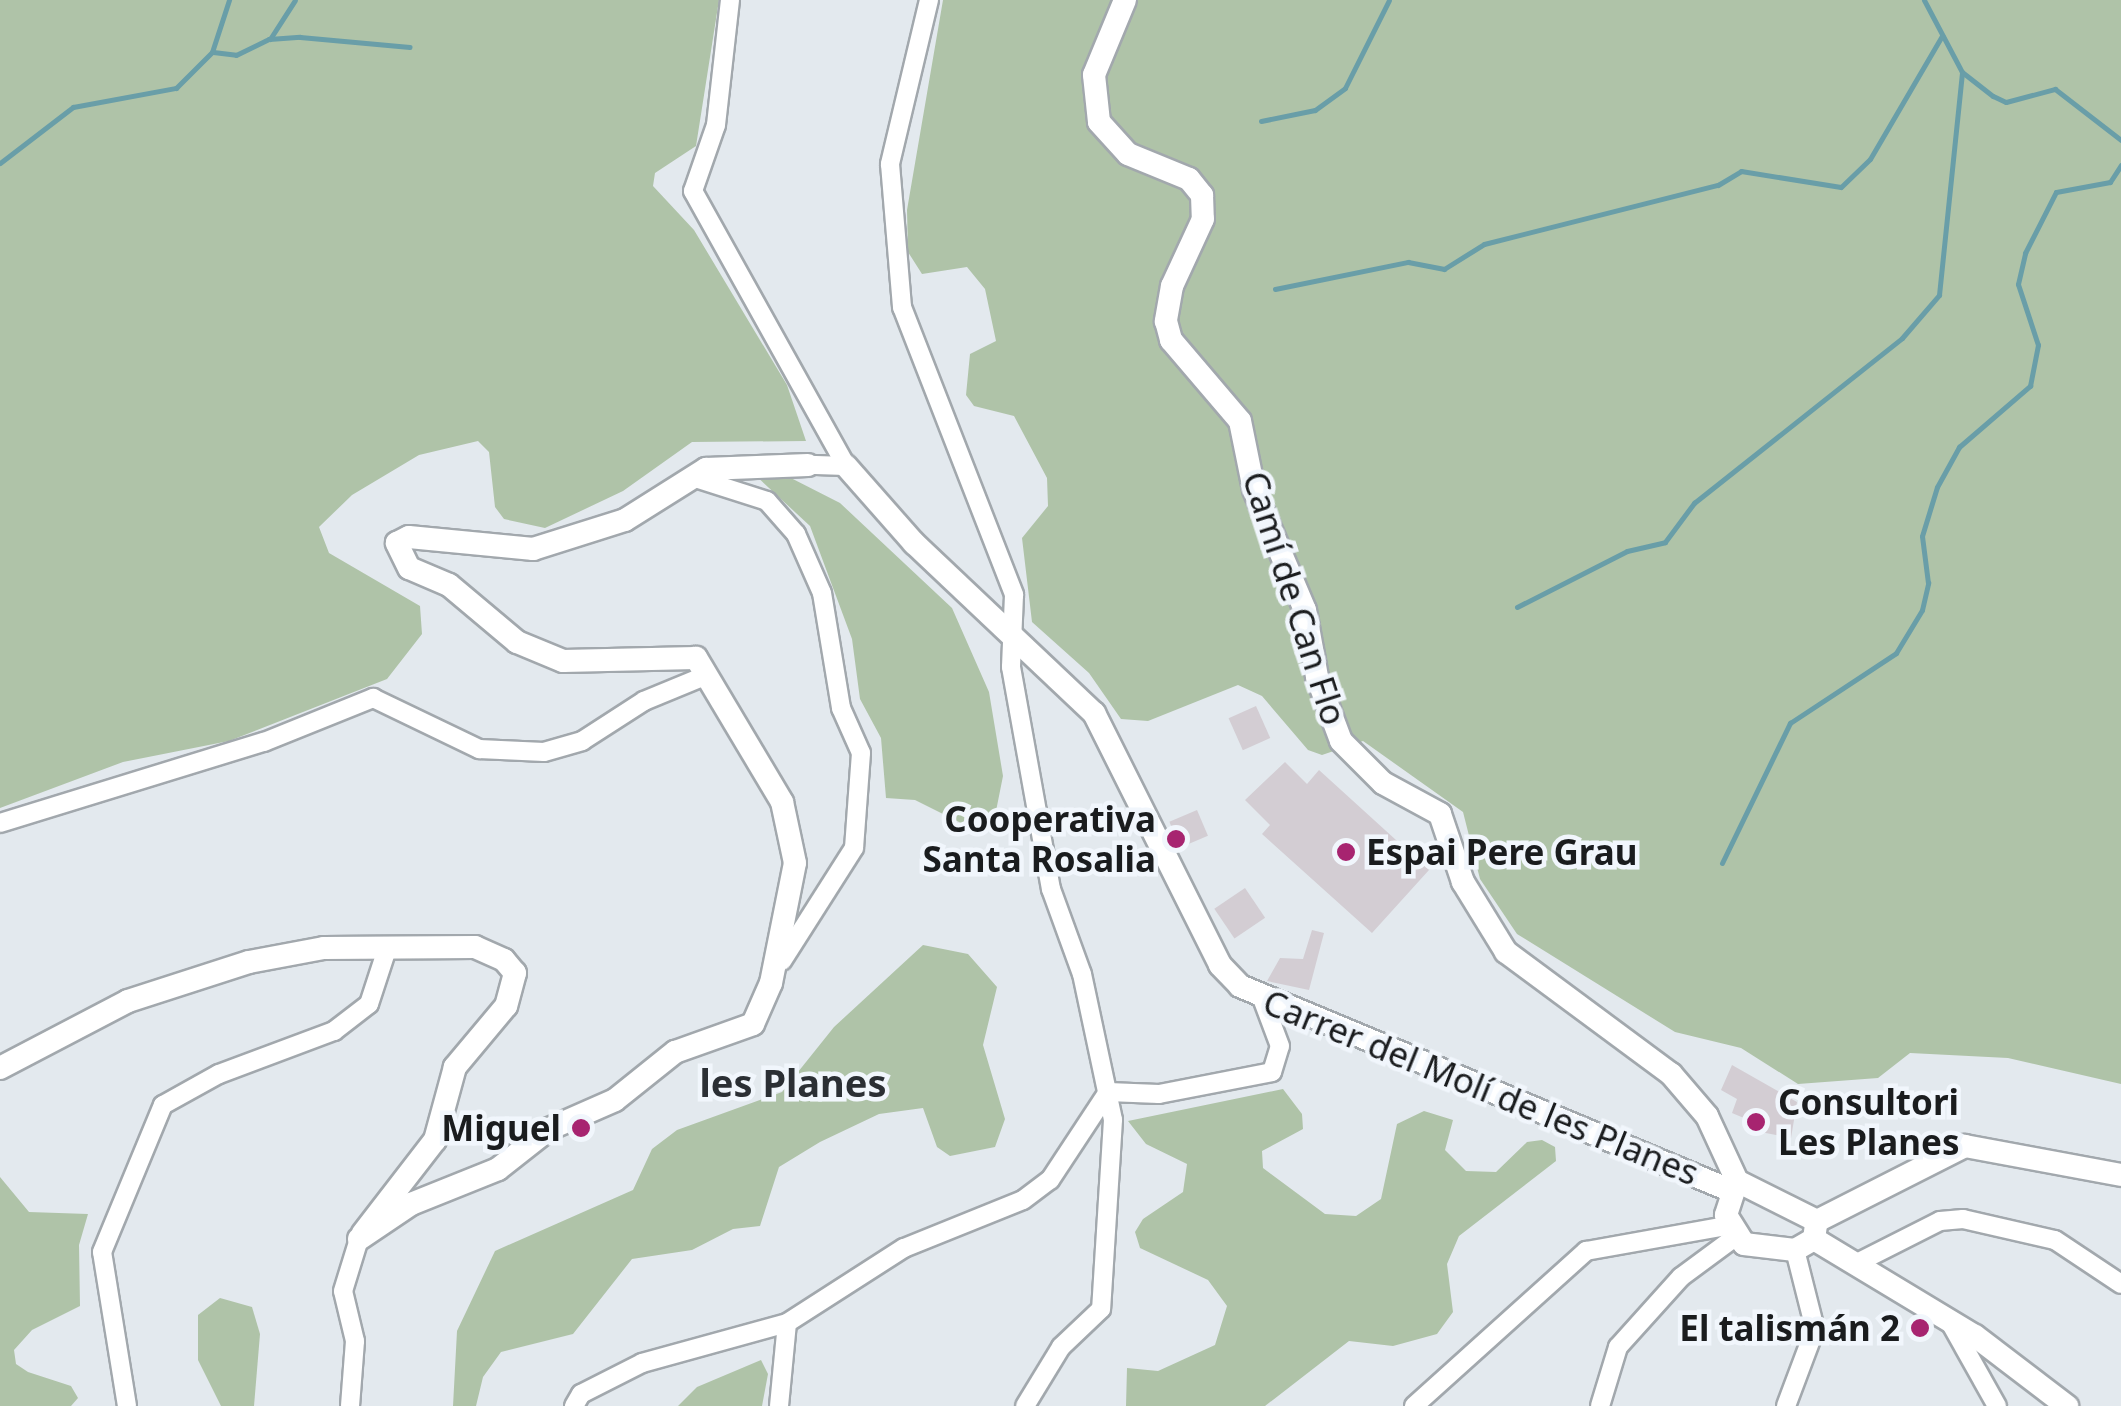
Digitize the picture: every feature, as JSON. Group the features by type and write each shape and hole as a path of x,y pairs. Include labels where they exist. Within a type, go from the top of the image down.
{"street":[{"path":"730,0 716,126 694,178 696,204 846,466"},
{"path":"929,0 890,164 902,308 1014,595 1014,645 1051,888 1082,974 1108,1092 1101,1309 1060,1347 1025,1406"},
{"name":"Camí de Can Flo","path":"1125,0 1094,76 1098,122 1128,154 1189,179 1202,195 1203,219 1172,286 1166,321 1172,340 1240,421 1254,490 1305,610 1317,677 1342,741 1383,783 1440,814 1464,882 1506,952 1671,1074 1707,1116 1734,1186"},
{"path":"359,1240 411,1204 498,1169 548,1130 615,1100 675,1052 740,1034 762,1012 771,983 795,854 782,802 696,658 562,661 518,642 449,585 409,568 397,543 409,538 533,549 625,520 692,477 742,463 846,466"},
{"name":"Carrer del Molí de les Planes","path":"846,466 1014,645 1094,713 1220,965 1262,998 1507,1091 1620,1149 1734,1186 1809,1237 1946,1319 2067,1406"},
{"path":"692,477 767,501 796,534 828,612 841,708 861,753 854,848 802,922 771,983"},
{"path":"0,822 264,742 373,698 480,750 544,752 582,742 644,701 706,675"},
{"path":"0,1068 128,1002 249,962 324,948 475,948 516,973 506,1006 455,1067 442,1128 359,1240 344,1291 355,1341 350,1406"},
{"path":"127,1406 102,1252 163,1106 219,1074 334,1032 370,1004 387,949"},
{"path":"1108,1092 1159,1094 1272,1072 1280,1046 1262,998"},
{"path":"574,1406 581,1394 642,1362 788,1323 824,1296 938,1231 1024,1200 1050,1180 1108,1092"},
{"path":"1414,1406 1586,1251 1731,1232 1758,1249 1809,1237 1965,1146 2121,1174"},
{"path":"1600,1406 1618,1347 1681,1277 1731,1232 1734,1186"},
{"path":"1857,1263 1940,1221 1964,1219 2055,1240 2121,1284"},
{"path":"1786,1406 1815,1329 1809,1237"},
{"path":"1946,1319 1997,1406"},
{"path":"779,1402 788,1323"}],"green space":[{"path":"0,0 719,0 696,146 655,173 653,186 694,230 787,385 806,441 692,442 623,491 545,528 504,519 495,507 489,452 478,441 419,455 352,495 319,527 329,553 420,606 422,634 387,679 229,741 123,762 0,808"},
{"path":"943,0 2121,0 2121,1084 2008,1058 1910,1053 1878,1078 1798,1084 1741,1048 1675,1032 1517,934 1480,879 1463,812 1363,741 1322,755 1308,750 1262,696 1238,685 1148,721 1121,719 1089,673 1032,622 1022,538 1048,506 1047,478 1014,416 974,406 966,395 970,354 996,341 985,289 967,267 922,274 908,252 907,210"},
{"path":"754,474 785,475 840,503 952,608 989,692 1003,776 994,821 965,825 915,800 886,798 881,738 860,699 852,639 810,526"},
{"path":"923,945 968,954 997,987 983,1045 1005,1119 995,1147 950,1156 937,1147 923,1108 879,1114 820,1142 779,1167 760,1226 733,1229 692,1250 632,1259 573,1334 501,1352 483,1377 476,1406 453,1406 457,1331 495,1251 633,1190 652,1149 677,1130 782,1092 834,1027"},
{"path":"1283,1089 1302,1114 1303,1129 1262,1151 1263,1168 1325,1214 1356,1216 1381,1199 1397,1124 1424,1111 1453,1120 1445,1150 1466,1171 1496,1172 1527,1142 1542,1140 1555,1147 1556,1161 1459,1236 1447,1264 1453,1312 1437,1334 1393,1346 1349,1341 1265,1406 1126,1406 1127,1368 1158,1371 1215,1345 1227,1306 1208,1280 1140,1248 1135,1232 1143,1219 1183,1192 1187,1164 1146,1144 1128,1121"},
{"path":"0,1177 29,1212 88,1214 79,1245 80,1306 32,1330 14,1350 16,1364 28,1372 71,1386 78,1398 71,1406 0,1406"},
{"path":"220,1298 252,1307 260,1334 254,1406 221,1406 198,1360 198,1315"},
{"path":"761,1360 768,1374 762,1406 678,1406 697,1387"}],"building":[{"path":"1256,706 1270,738 1243,750 1229,718"},
{"name":"Espai Pere Grau","path":"1285,762 1307,784 1319,770 1429,870 1372,933 1262,834 1270,825 1245,800"},
{"path":"1197,810 1208,836 1180,847 1169,822"},
{"path":"1245,888 1265,918 1234,939 1214,909"},
{"path":"1312,930 1324,933 1309,990 1267,981 1280,958 1303,959"},
{"path":"1732,1065 1797,1102 1791,1138 1750,1130 1751,1121 1732,1113 1737,1099 1721,1090"}],"waterway":[{"path":"0,163 73,107 176,88 212,52 229,0"},
{"path":"270,39 295,0"},
{"path":"1261,121 1315,110 1345,88 1389,0"},
{"path":"1924,0 1962,72 1993,96 2006,102 2055,89 2121,140"},
{"path":"1275,289 1408,262 1444,269 1484,244 1718,185 1741,171 1841,187 1870,159 1942,36"},
{"path":"213,52 236,55 269,39 300,37 410,47"},
{"path":"1517,607 1627,551 1665,542 1694,503 1902,338 1939,295 1962,72"},
{"path":"1722,863 1790,723 1896,653 1922,610 1928,583 1922,536 1937,487 1959,447 2030,386 2038,345 2018,284 2025,253 2056,192 2110,182 2121,165"}],"place":[{"name":"Cooperativa Santa Rosalia","path":"1176,839"},
{"name":"Espai Pere Grau","path":"1346,852"},
{"name":"Consultori Les Planes","path":"1756,1122"},
{"name":"Miguel","path":"581,1128"},
{"name":"El talismán 2","path":"1920,1328"}],"district":[{"name":"les Planes","path":"793,1083"}]}
